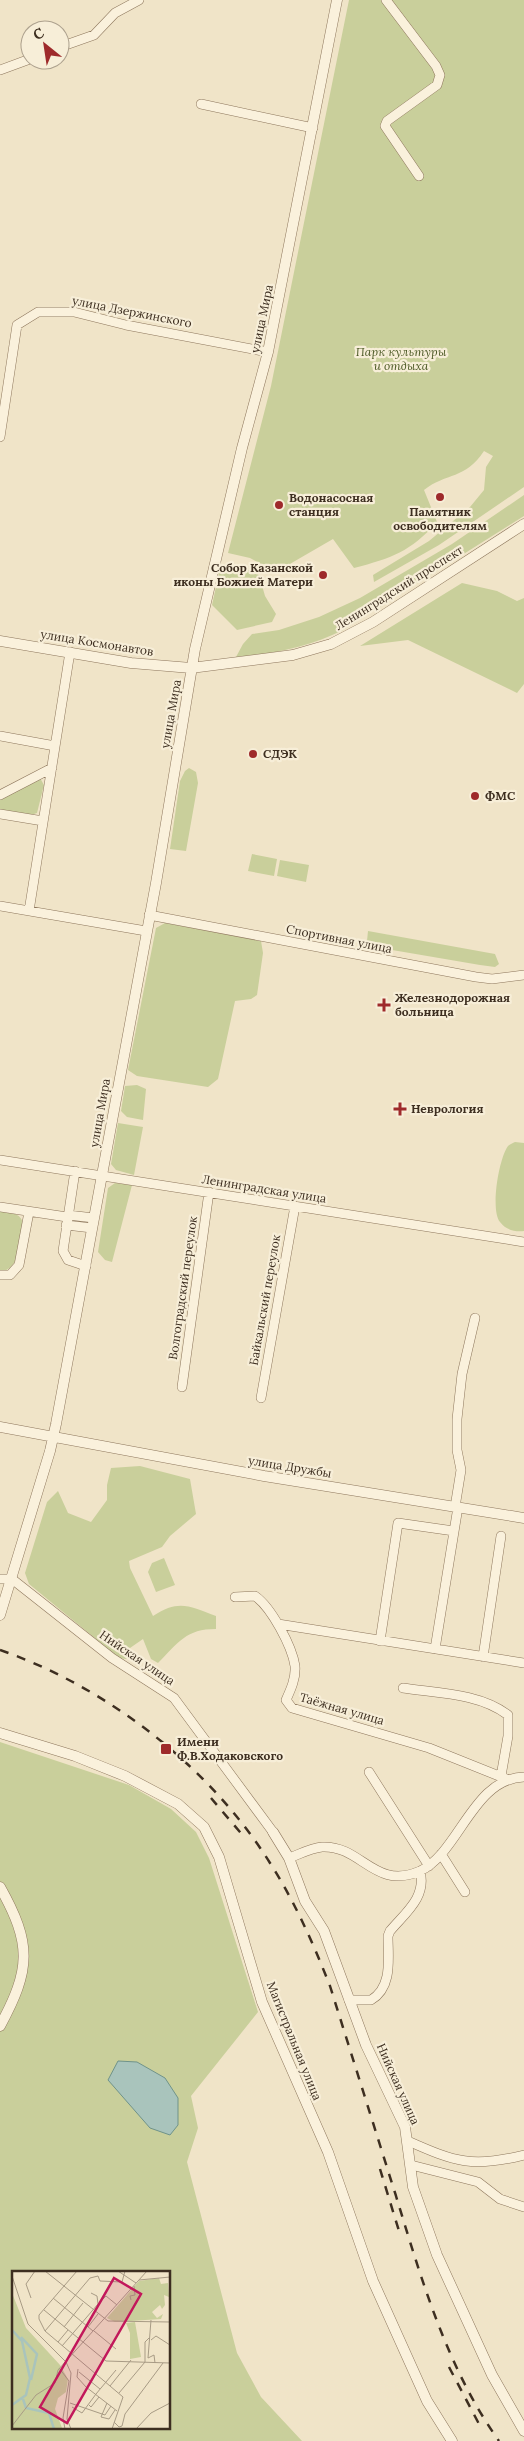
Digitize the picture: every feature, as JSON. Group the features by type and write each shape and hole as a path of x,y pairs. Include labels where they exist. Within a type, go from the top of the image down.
{"street":[{"path":"70,43 94,35 115,13 138,0"},
{"name":"улица Мира","path":"0,1614 54,1437 149,915 191,668 235,480 268,352 337,0"},
{"path":"386,0 436,66 440,75 437,85 387,121 385,126 419,176"},
{"path":"0,70 20,63"},
{"path":"201,104 313,128"},
{"name":"улица Дзержинского","path":"0,437 17,325 38,312 74,312 126,325 268,352"},
{"name":"Ленинградский проспект","path":"191,668 270,659 331,644 373,622 524,524"},
{"name":"улица Космонавтов","path":"0,641 131,663 191,668"},
{"path":"29,911 70,652"},
{"path":"0,736 55,746"},
{"path":"0,795 52,768"},
{"path":"0,814 43,821"},
{"path":"0,906 146,931"},
{"name":"Спортивная улица","path":"149,915 476,977 492,978 524,975"},
{"name":"Ленинградская улица","path":"0,1160 524,1242"},
{"path":"75,1171 63,1247 65,1257 71,1262 86,1266"},
{"name":"Волгоградский переулок","path":"182,1387 208,1192"},
{"name":"Байкальский переулок","path":"261,1398 295,1206"},
{"path":"0,1207 93,1223"},
{"path":"0,1275 10,1275 19,1265 29,1212"},
{"path":"435,1649 454,1531 460,1470 457,1450 457,1420 462,1374 475,1318"},
{"name":"улица Дружбы","path":"0,1427 264,1476 524,1518"},
{"path":"380,1641 398,1523 454,1531"},
{"path":"483,1657 501,1536"},
{"path":"0,1579 12,1579"},
{"name":"Нийская улица","path":"12,1579 112,1658 174,1698 273,1832 289,1858 305,1901 324,1931 374,2064 405,2127 418,2202 438,2254 492,2375 524,2431"},
{"name":"Таёжная улица","path":"235,1597 255,1596 278,1624 295,1665 295,1676 286,1700 292,1708 429,1748 505,1778"},
{"path":"278,1624 524,1663"},
{"path":"403,1688 474,1699 495,1707 508,1715 505,1778"},
{"name":"Магистральная улица","path":"0,1733 75,1756 125,1776 178,1804 204,1827 214,1842 262,2002 328,2152 373,2281 427,2402 452,2441"},
{"path":"350,2000 371,2000 383,1989 387,1971 388,1936 414,1903 422,1883 424,1868 368,1772"},
{"path":"289,1858 322,1847 344,1852 384,1875 402,1875 424,1868 441,1854 480,1802 505,1778 524,1777"},
{"path":"441,1854 465,1892"},
{"path":"0,1887 15,1915 24,1942 24,1959 18,1990 0,2026"},
{"path":"408,2141 446,2156 478,2164 524,2155"},
{"path":"411,2165 478,2182 500,2199 524,2207"}],"green space":[{"name":"Парк культуры и отдыха","path":"349,0 524,0 524,487 439,545 374,582 373,575 429,541 470,507 484,490 486,467 493,456 484,451 470,467 432,484 424,490 437,522 409,547 390,557 354,568 333,539 276,572 250,558 228,553 271,386"},
{"path":"524,495 524,516 343,630 291,649 236,657 243,644 252,634 279,630 319,617 360,598 452,544"},
{"path":"221,564 247,569 259,575 265,596 276,614 272,622 237,630 212,605"},
{"path":"462,583 497,591 517,601 524,598 524,684 517,693 408,640 360,646"},
{"path":"189,768 196,772 198,783 186,851 170,849 180,781 185,771"},
{"path":"40,778 44,785 37,813 31,815 0,810 0,798"},
{"path":"252,854 277,859 274,876 248,871"},
{"path":"280,860 309,865 306,882 277,876"},
{"path":"165,923 261,941 263,953 257,995 251,999 235,1001 218,1079 208,1087 137,1076 128,1070 156,928"},
{"path":"368,931 495,954 499,964 495,967 480,965 357,944 357,940 367,941"},
{"path":"137,1085 146,1089 143,1120 127,1117 121,1111 125,1086"},
{"path":"118,1123 143,1127 134,1175 116,1170 111,1164"},
{"path":"515,1142 524,1143 524,1231 511,1230 502,1225 497,1216 496,1207 497,1184 502,1161 508,1146"},
{"path":"115,1183 132,1185 112,1262 105,1260 98,1252 108,1188"},
{"path":"0,1211 17,1215 23,1224 16,1260 7,1270 0,1272"},
{"path":"140,1466 190,1479 196,1514 170,1536 162,1547 129,1561 130,1568 153,1616 170,1607 184,1606 216,1616 216,1629 197,1631 190,1634 158,1663 151,1659 143,1639 130,1648 132,1653 126,1659 119,1658 29,1584 25,1573 47,1502 58,1491 68,1513 91,1522 107,1500 107,1485 111,1468"},
{"path":"164,1558 175,1585 156,1592 148,1572 152,1563"},
{"path":"0,1742 129,1785 171,1809 196,1832 209,1858 258,2012 191,2096 198,2128 187,2162 237,2353 261,2397 302,2441 0,2441"}],"water":[{"path":"118,2061 137,2062 165,2078 178,2098 178,2125 170,2135 150,2128 108,2080"}],"railway":[{"path":"0,1650 40,1666 79,1685 117,1708 153,1734 218,1794 246,1828 270,1863 303,1923 330,1986 426,2292 450,2354 481,2413 499,2441"},
{"path":"211,1798 245,1838"},
{"path":"380,2169 399,2231"},
{"path":"449,2367 479,2424"}],"place":[{"name":"Памятник освободителям","path":"440,497"},
{"name":"Водонасосная станция","path":"279,505"},
{"name":"Собор Казанской иконы Божией Матери","path":"323,575"},
{"name":"СДЭК","path":"253,754"},
{"name":"ФМС","path":"475,796"},
{"name":"Железнодорожная больница","path":"384,1005"},
{"name":"Неврология","path":"400,1109"},
{"name":"Имени Ф.В.Ходаковского","path":"166,1749"}]}
